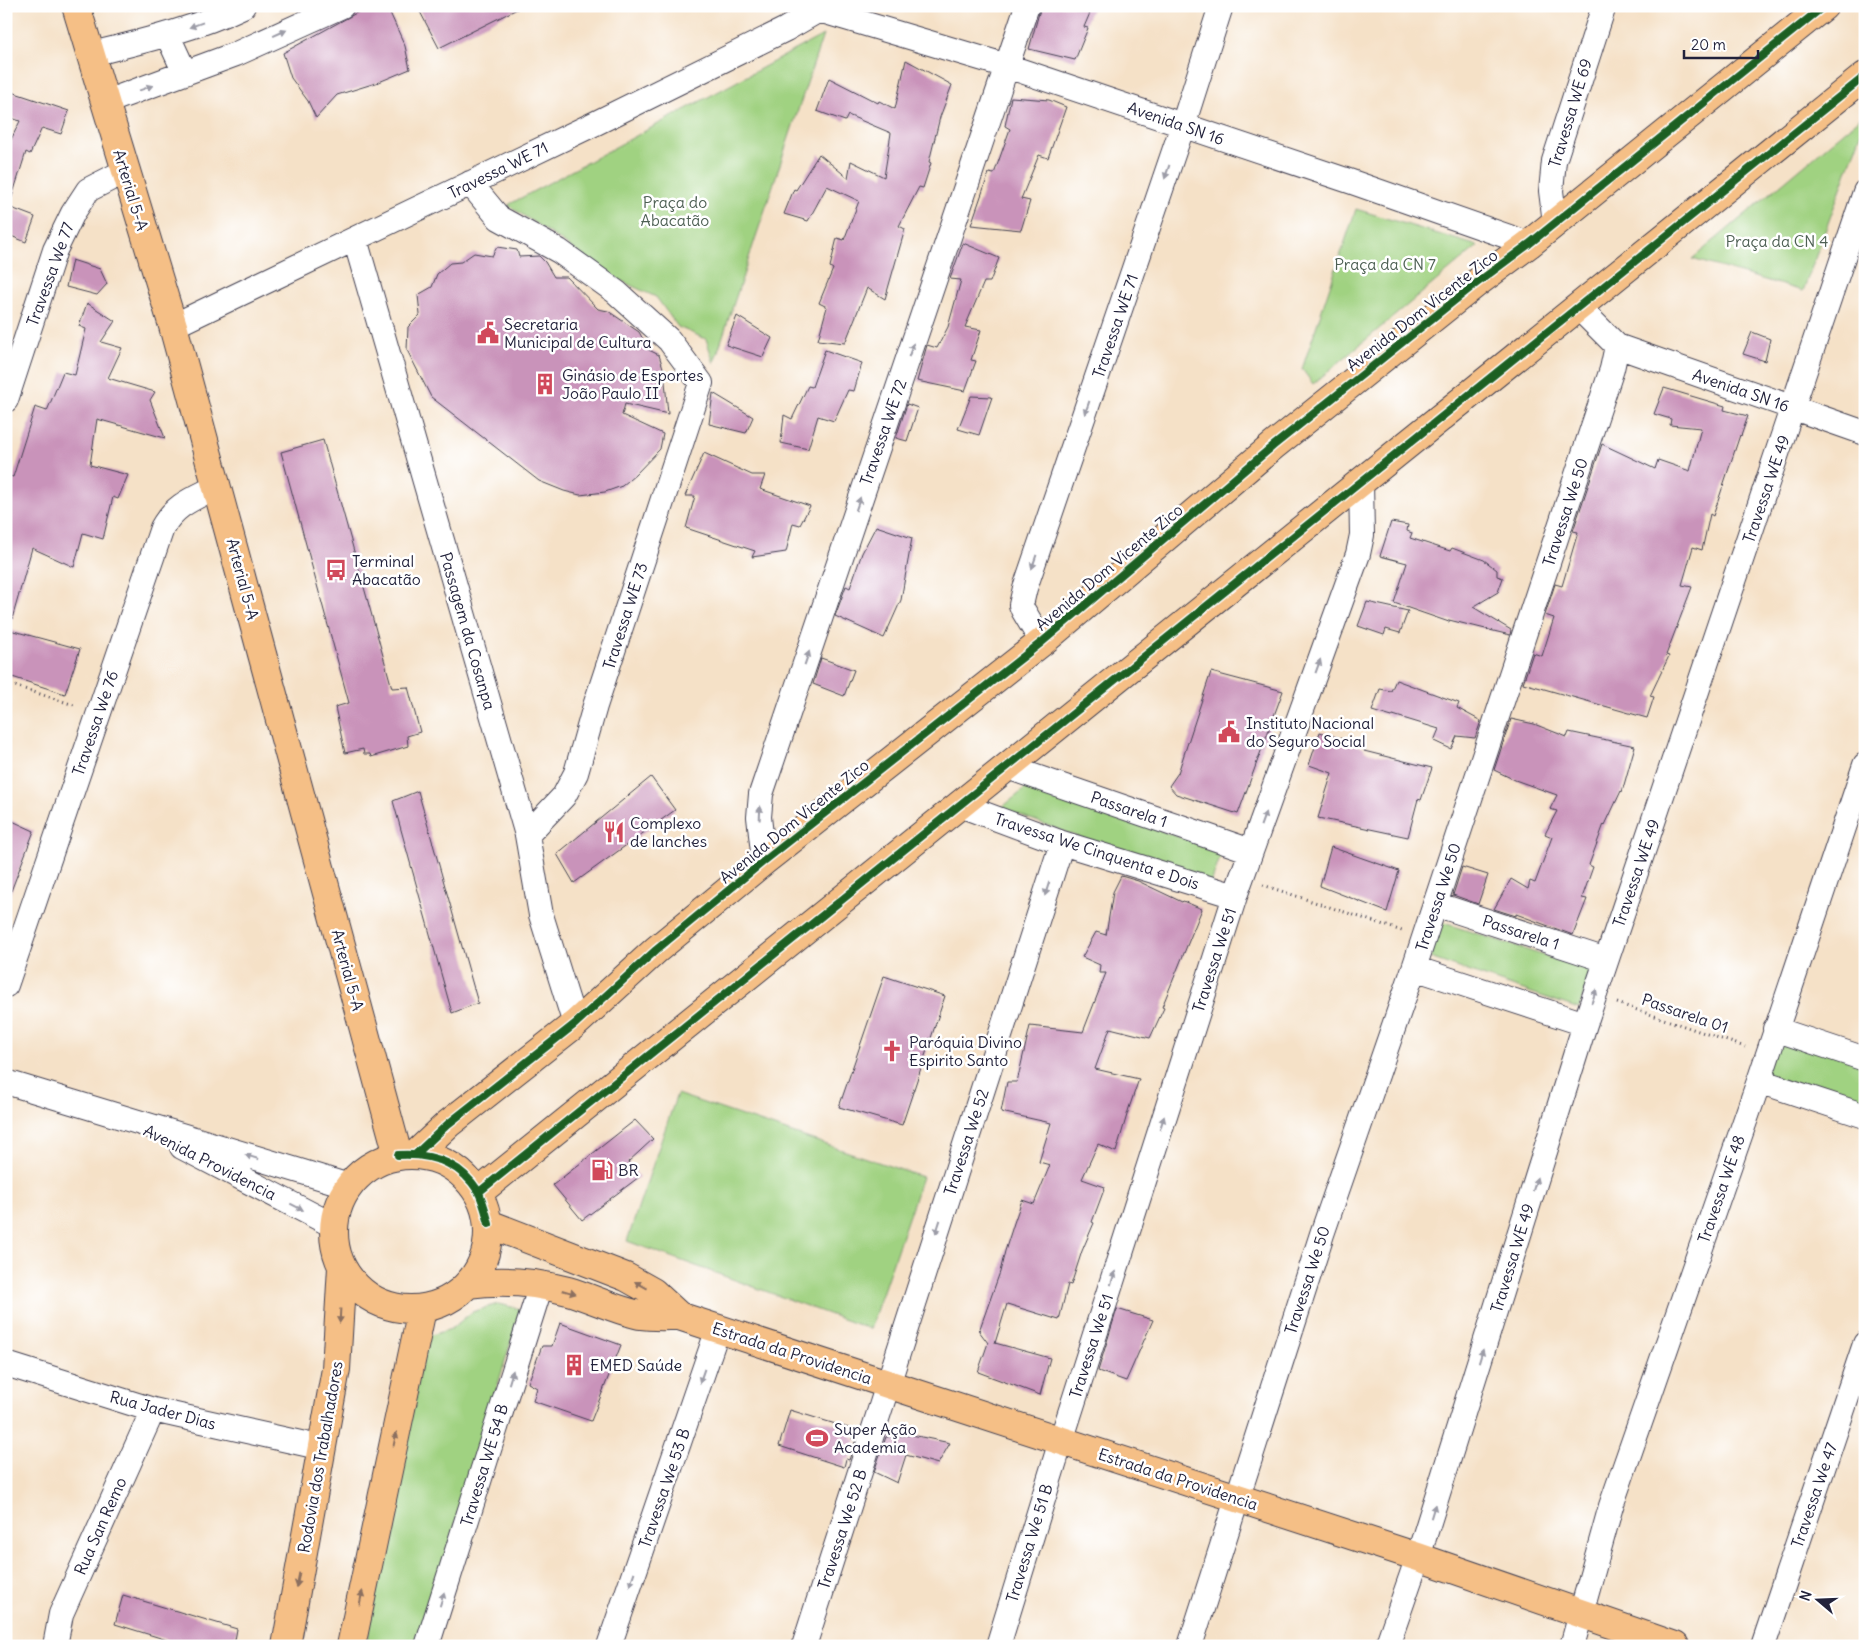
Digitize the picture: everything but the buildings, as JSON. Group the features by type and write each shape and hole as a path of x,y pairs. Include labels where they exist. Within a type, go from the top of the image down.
{"main road":[{"name":"Arterial 5-A","path":"76,6 173,326 407,1154"},
{"name":"Avenida Dom Vicente Zico","path":"407,1154 575,1024 656,950 1042,642 1273,446 1474,285 1529,244 1824,6"},
{"path":"479,1192 1865,76"},
{"path":"407,1154 435,1157 452,1165 467,1177 479,1192 489,1224 485,1256 469,1284 448,1301 422,1309 403,1310 376,1301 367,1296 353,1283 342,1267 335,1247 334,1226 339,1205 349,1186 370,1166 407,1154"},
{"name":"Estrada da Providencia","path":"489,1224 626,1277 653,1292 679,1316"},
{"name":"Rodovia dos Trabalhadores","path":"286,1646 336,1369 342,1267"},
{"name":"Estrada da Providencia","path":"469,1284 515,1281 568,1291 642,1315 679,1316 1418,1557 1675,1646"},
{"path":"351,1646 422,1309"}],"street":[{"path":"92,54 168,36 243,6"},
{"path":"106,102 236,54 342,6"},
{"name":"Travessa WE 72","path":"764,862 759,817 761,794 1027,6"},
{"name":"Travessa WE 71","path":"1042,642 1022,610 1021,605 1025,588 1183,125 1221,6"},
{"name":"Travessa WE 69","path":"1555,223 1551,191 1554,161 1604,6"},
{"name":"Avenida SN 16","path":"820,10 1007,66 1529,244"},
{"name":"Travessa WE 71","path":"173,326 648,98 820,10"},
{"path":"168,36 185,73"},
{"name":"Travessa We 77","path":"6,400 56,250 73,213 88,190 125,171"},
{"name":"Travessa WE 73","path":"470,183 499,218 559,251 616,292 669,340 701,383 598,696 576,773 564,796 527,835"},
{"name":"Travessa WE 49","path":"1387,1646 1418,1557 1606,960 1865,192"},
{"name":"Passagem da Cosanpa","path":"355,239 527,835 541,915 575,1024"},
{"path":"1578,307 1616,346"},
{"name":"Avenida SN 16","path":"1616,346 1865,434"},
{"name":"Travessa We 50","path":"1190,1646 1322,1234 1414,968 1607,386 1616,346"},
{"name":"Travessa We 51","path":"1061,1441 1238,887 1358,554 1362,535 1361,481"},
{"name":"Travessa We 76","path":"6,985 162,528 169,515 180,506 218,486"},
{"name":"Travessa WE 48","path":"1572,1646 1610,1506 1759,1081 1865,765"},
{"name":"Passarela 1","path":"1007,767 1251,851"},
{"name":"Travessa We Cinquenta e Dois","path":"960,804 1062,843 1238,887"},
{"name":"Travessa We 52","path":"888,1384 1062,843"},
{"name":"Passarela 1","path":"1435,904 1606,960"},
{"path":"1414,968 1585,1024"},
{"path":"1775,1029 1865,1060"},
{"path":"1759,1081 1865,1116"},
{"path":"7,1086 130,1120"},
{"name":"Avenida Providencia","path":"130,1120 349,1186"},
{"name":"Avenida Providencia","path":"130,1120 334,1226"},
{"name":"Travessa WE 54 B","path":"427,1646 540,1285"},
{"name":"Travessa We 53 B","path":"609,1646 718,1329"},
{"name":"Travessa We 47","path":"1763,1646 1865,1344"},
{"name":"Rua Jader Dias","path":"6,1364 153,1410 323,1448"},
{"name":"Travessa We 52 B","path":"804,1646 888,1384"},
{"name":"Rua San Remo","path":"55,1646 60,1614 153,1410"},
{"name":"Travessa We 51 B","path":"998,1646 1061,1441"}],"path":[{"path":"6,683 98,714"},
{"path":"1238,887 1424,938"}],"green space":[{"name":"Praça do Abacatão","path":"823,35 714,363 706,339 678,327 656,297 619,280 508,205"},
{"name":"Praça da CN 4","path":"1865,114 1865,123 1803,291 1692,259"},
{"name":"Praça da CN 7","path":"1356,209 1478,246 1313,384 1302,369"},
{"path":"1030,785 1222,852 1210,886 1001,808"},
{"path":"1441,922 1591,971 1579,1009 1430,958"},
{"path":"1775,1029 1865,1059 1865,1116 1759,1081"},
{"path":"677,1094 922,1177 870,1329 627,1241"},
{"path":"498,1304 521,1309 418,1646 366,1646 425,1337 451,1329 472,1312"}],"cycle path":[{"path":"416,1154 448,1124 575,1024 656,950 764,861 1042,642 1273,446 1474,285 1529,244 1824,6"},
{"path":"479,1192 1865,76"},
{"path":"398,1155 432,1158 443,1161 462,1172 478,1191 489,1224"}],"place":[{"name":"Secretaria Municipal de Cultura","path":"488,333"},
{"name":"Ginásio de Esportes João Paulo II","path":"545,384"},
{"name":"Terminal Abacatão","path":"336,570"},
{"name":"Instituto Nacional do Seguro Social","path":"1229,732"},
{"name":"Complexo de lanches","path":"614,832"},
{"name":"Paróquia Divino Espirito Santo","path":"892,1051"},
{"name":"BR","path":"602,1170"},
{"name":"EMED Saúde","path":"574,1365"},
{"name":"Super Ação Academia","path":"817,1438"}]}
